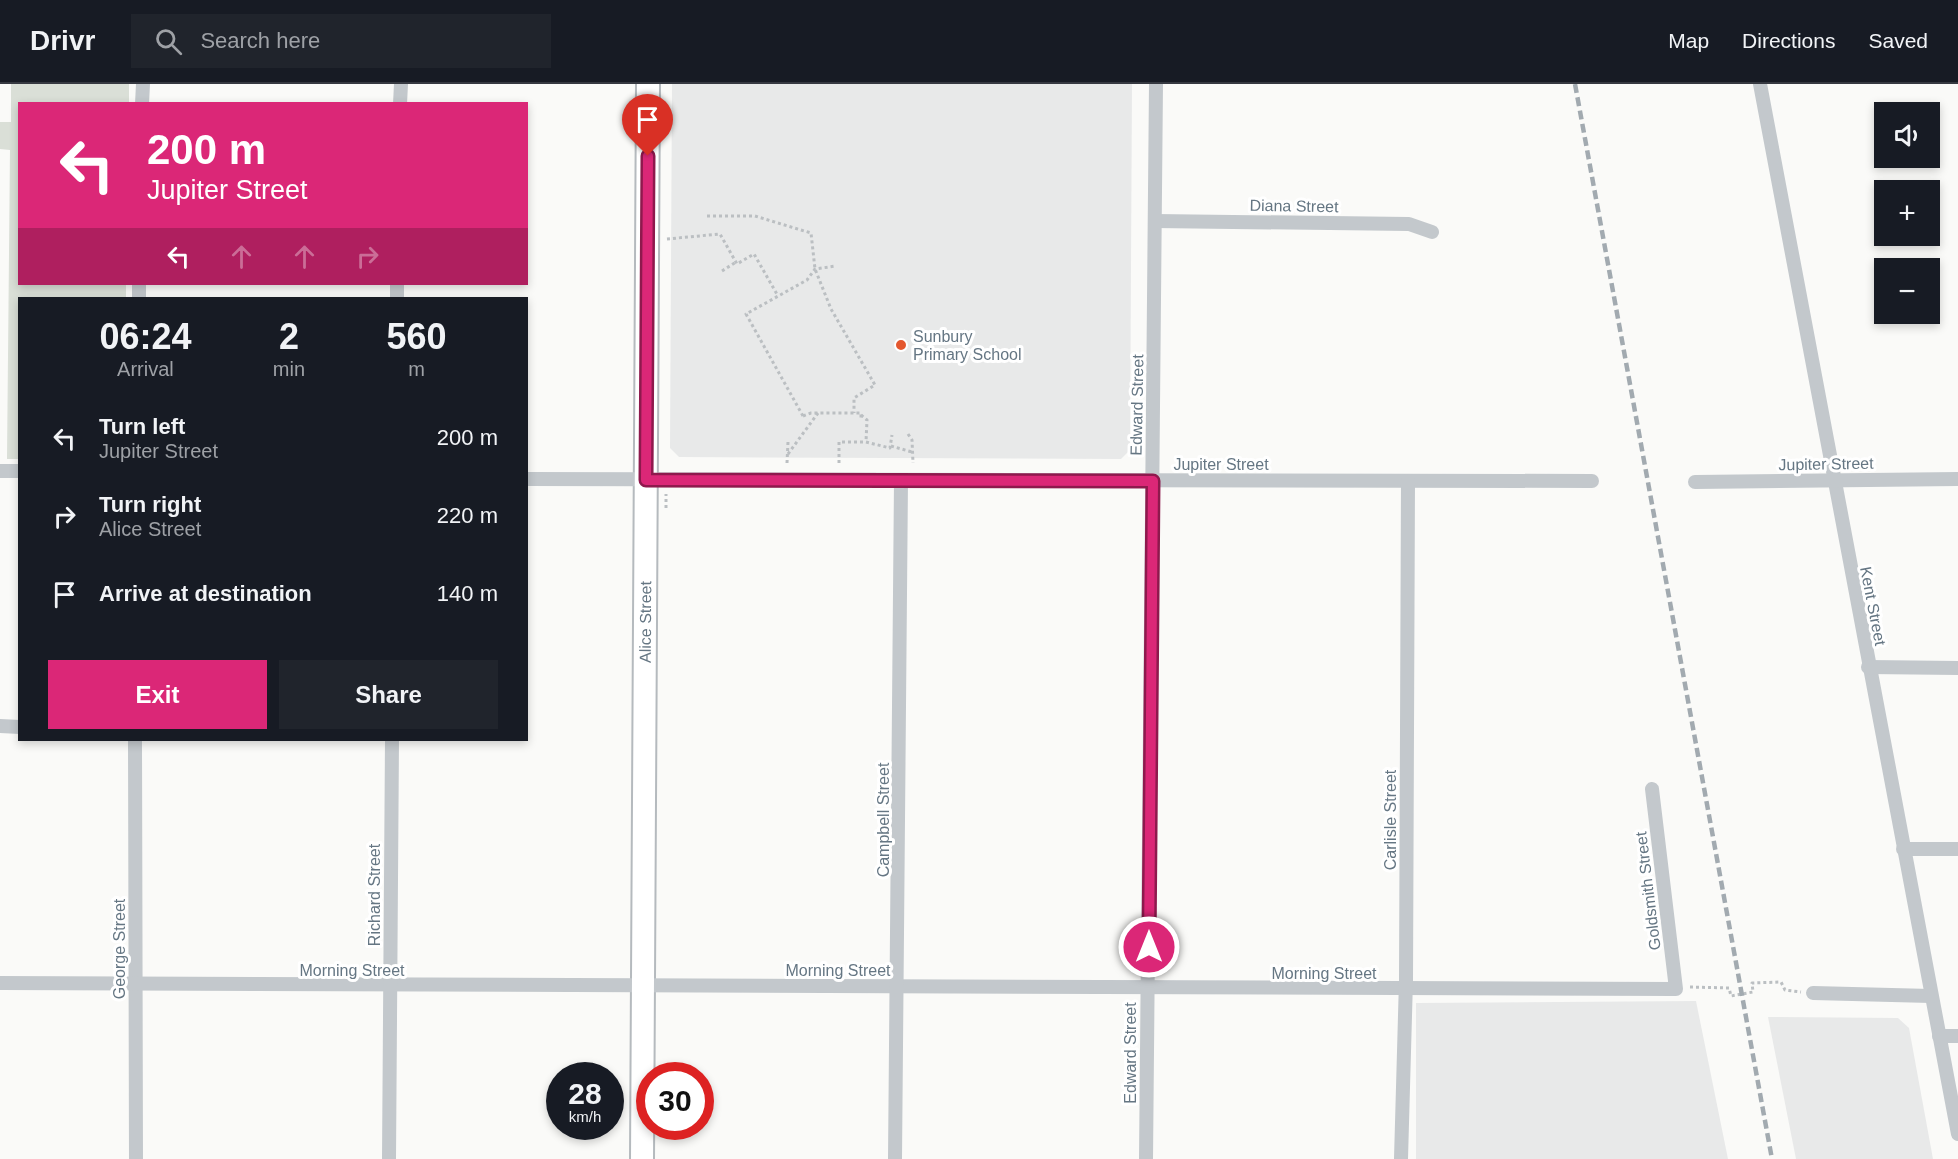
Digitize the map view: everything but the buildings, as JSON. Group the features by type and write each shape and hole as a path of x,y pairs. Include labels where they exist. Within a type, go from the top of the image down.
{"main road":[{"name":"Alice Street","path":"642,1159 648,84"}],"street":[{"path":"142,84 142,102"},
{"path":"400,102 401,84"},
{"name":"Edward Street","path":"1146,1159 1156,84"},
{"name":"Kent Street","path":"1760,84 1930,996 1940,1036 1958,1134"},
{"name":"Diana Street","path":"1155,221 1409,224 1432,232"},
{"path":"0,471 18,471"},
{"name":"Jupiter Street","path":"528,478 1592,481"},
{"name":"Jupiter Street","path":"1695,482 1958,479"},
{"name":"Campbell Street","path":"895,1159 902,480"},
{"name":"Carlisle Street","path":"1401,1159 1405,990 1408,481"},
{"path":"1868,667 1958,668"},
{"path":"0,726 18,726"},
{"name":"George Street","path":"135,741 136,1159"},
{"name":"Richard Street","path":"389,1159 392,741"},
{"name":"Goldsmith Street","path":"1652,789 1676,989"},
{"path":"1903,849 1958,849"},
{"name":"Morning Street","path":"0,983 390,987 1676,989"},
{"path":"1814,993 1930,996"},
{"path":"1940,1036 1958,1036"}],"path":[{"path":"707,216 755,216 811,233 815,269 831,309 875,385 854,398 854,413"},
{"path":"667,239 720,234 736,262"},
{"path":"722,271 754,254 778,296"},
{"path":"836,266 815,269 807,280 746,314 802,416 818,413 854,413 867,420 866,442"},
{"path":"788,454 818,413"},
{"path":"908,434 912,440 913,463"},
{"path":"891,446 892,435"},
{"path":"787,463 788,442"},
{"path":"840,463 839,442 866,442 912,452"},
{"path":"1690,987 1729,988 1731,996 1753,992 1752,983 1781,982 1785,990 1814,993"}],"shaded area":[{"path":"11,84 129,84 129,102 18,102 18,285 126,285 126,297 18,297 18,459 7,459 10,150 0,149 0,122 11,122"},
{"name":"Sunbury Primary School","path":"672,84 1132,84 1130,450 1121,459 679,457 670,448"},
{"path":"1696,1001 1728,1159 1416,1159 1416,1003"},
{"path":"1768,1017 1898,1018 1909,1028 1933,1159 1796,1159"}],"railway":[{"path":"1575,84 1772,1159"}],"place":[{"name":"Sunbury Primary School","path":"901,345"}],"route":[{"path":"648,156 646,480 1153,481 1149,947"}]}
